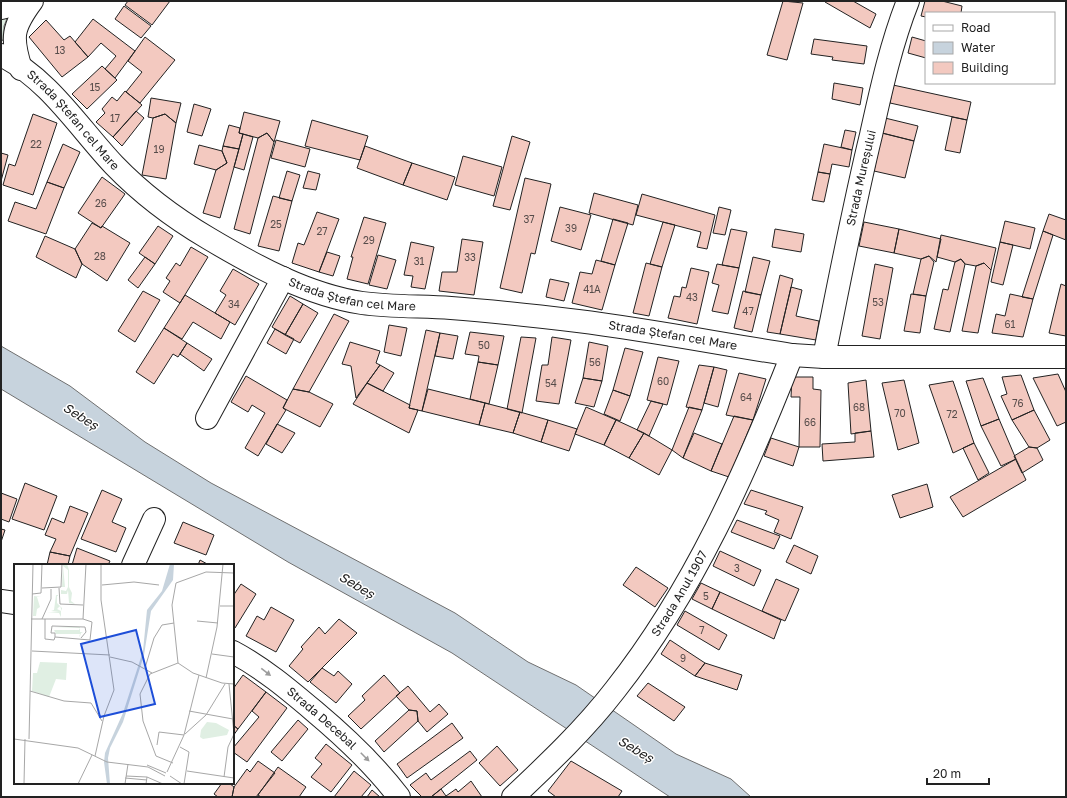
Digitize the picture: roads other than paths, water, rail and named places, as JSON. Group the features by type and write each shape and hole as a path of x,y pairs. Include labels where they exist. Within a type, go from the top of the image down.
{"street":[{"path":"1,8 32,1"},
{"path":"21,69 14,39 19,18 32,1"},
{"name":"Strada Mureșului","path":"824,357 849,228 881,89 893,44 908,1"},
{"name":"Strada Ștefan cel Mare","path":"1,55 36,79 61,104 115,166 144,194 174,217 208,238 283,278 324,293 362,303 458,309 579,321 792,355 824,357 1066,357"},
{"name":"Strada Ștefan cel Mare","path":"207,418 283,278"},
{"name":"Strada Anul 1907","path":"524,794 555,757 615,691 654,637 685,587 738,485 792,355"},
{"path":"134,564 154,519"},
{"path":"1,601 14,603"},
{"name":"Strada Decebal","path":"234,653 258,666 346,738 381,773 399,797"}],"water":[{"name":"Sebeș","path":"1,346 70,386 145,442 211,483 455,613 528,662 576,685 676,754 731,779 751,797 670,797 452,653 288,562 1,389"}]}
